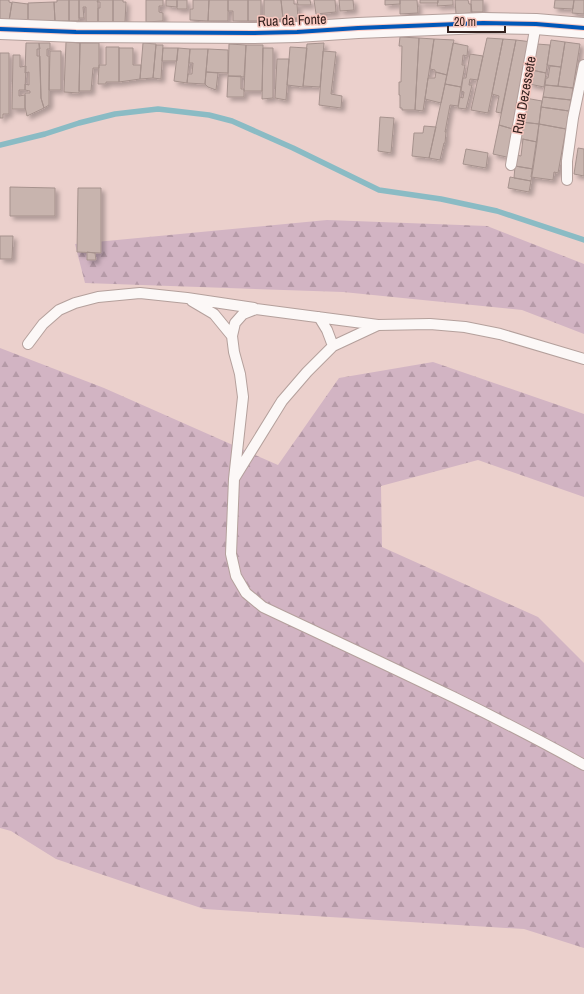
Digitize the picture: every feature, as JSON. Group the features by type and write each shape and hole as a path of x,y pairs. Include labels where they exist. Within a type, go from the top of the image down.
{"street":[{"name":"Rua da Fonte","path":"0,29 76,32 253,33 483,23 536,24 584,28"}],"lane":[{"name":"Rua Dezessete","path":"511,165 536,24"},
{"path":"567,180 566,161 574,111 584,64"},
{"path":"28,344 43,324 59,310 75,303 98,297 140,293 187,298 256,309 378,325 430,324 465,327 500,334 584,359"},
{"path":"187,298 214,314 232,336"},
{"path":"256,309 243,314 235,323 232,336 243,397 234,479 231,554 236,576 246,593 263,607 442,692 511,726 584,765"},
{"path":"319,317 327,330 333,346"},
{"path":"234,479 282,401 307,372 333,346 378,325"}],"green space":[{"path":"327,220 487,226 584,264 584,334 522,310 343,292 85,283 75,244"},
{"path":"0,348 104,388 278,465 339,378 433,362 584,414 584,497 478,460 381,486 382,547 538,617 584,663 584,948 524,929 204,909 56,859 11,831 0,828"}],"building":[{"path":"0,0 9,0 9,2 12,3 9,21 0,19"},
{"path":"57,0 69,0 69,21 55,21 54,2 57,2"},
{"path":"69,0 79,0 79,21 69,21"},
{"path":"79,0 98,0 98,22 86,22 86,7 83,7 84,18 79,18"},
{"path":"98,0 113,0 113,22 98,22 98,8 100,8 100,2 97,2"},
{"path":"113,0 123,0 123,2 126,2 125,22 113,22"},
{"path":"146,0 163,0 163,6 159,6 159,12 163,13 163,21 146,22"},
{"path":"166,0 177,0 177,7 166,6"},
{"path":"177,0 187,0 187,9 177,9"},
{"path":"193,0 209,0 208,21 190,20 190,9 193,9"},
{"path":"209,0 228,0 228,21 208,21"},
{"path":"228,0 248,0 248,21 233,21 233,11 228,11"},
{"path":"248,0 261,0 261,21 248,21"},
{"path":"264,0 281,0 283,19 264,21"},
{"path":"281,0 294,0 294,4 297,4 298,18 283,19"},
{"path":"297,0 310,0 311,5 298,5"},
{"path":"314,0 335,0 336,12 316,14"},
{"path":"339,0 353,0 354,10 340,11"},
{"path":"385,0 400,0 400,4 385,5"},
{"path":"400,0 417,0 418,13 400,14"},
{"path":"420,0 438,0 438,3 420,3"},
{"path":"438,0 453,0 453,5 437,6"},
{"path":"455,0 468,0 469,4 471,4 472,13 456,14"},
{"path":"471,0 483,0 483,12 471,12"},
{"path":"555,0 574,0 573,9 554,8"},
{"path":"574,0 584,0 584,14 572,13"},
{"path":"12,2 28,4 28,22 9,21"},
{"path":"54,2 55,21 28,22 28,3"},
{"path":"400,37 419,38 415,110 402,110 402,108 400,108 399,82 401,82 402,46 399,46"},
{"path":"419,38 434,39 423,111 415,110"},
{"path":"487,38 503,39 488,113 471,110"},
{"path":"434,39 454,40 447,75 430,69"},
{"path":"503,39 516,40 501,113 496,112 499,96 492,94"},
{"path":"516,40 532,42 516,130 499,125"},
{"path":"551,40 565,42 561,67 547,65"},
{"path":"66,42 80,43 79,93 64,92"},
{"path":"565,42 580,44 573,88 558,86"},
{"path":"26,43 39,43 40,49 37,49 37,56 40,56 41,98 44,108 27,116 25,107 25,93 30,93 30,91 25,90 25,84 29,85 29,72 25,73"},
{"path":"39,43 50,43 50,49 47,49 47,56 49,56 49,105 44,108 41,98"},
{"path":"80,43 99,43 99,68 93,68 91,91 79,91"},
{"path":"143,43 156,44 153,78 140,79"},
{"path":"324,43 320,87 303,86 307,44"},
{"path":"453,43 468,46 467,56 463,55 462,65 465,65 461,87 445,84"},
{"path":"229,44 246,45 244,77 228,76"},
{"path":"537,44 550,45 546,73 532,70"},
{"path":"156,45 163,45 161,79 153,78"},
{"path":"246,45 263,45 262,91 244,91"},
{"path":"106,47 119,47 119,82 106,82 106,84 98,84 99,65 106,65"},
{"path":"290,47 307,48 303,87 287,85"},
{"path":"119,48 133,48 133,65 141,65 140,79 119,82"},
{"path":"163,48 178,48 177,61 162,61"},
{"path":"178,48 190,49 187,83 174,81"},
{"path":"263,48 273,48 273,98 262,99"},
{"path":"190,49 208,49 205,84 187,83 188,74 192,74 193,63 189,63"},
{"path":"208,49 228,50 228,73 206,72"},
{"path":"50,51 61,51 61,90 49,90"},
{"path":"323,51 336,52 331,94 342,96 341,108 319,105"},
{"path":"0,53 9,53 9,114 3,114 3,118 0,118"},
{"path":"470,54 483,56 478,80 470,79 469,85 472,85 466,109 458,108 460,97 463,98 464,92 461,91 463,78 466,78"},
{"path":"13,55 20,55 20,67 26,66 25,90 19,90 19,96 25,95 25,109 12,109"},
{"path":"277,59 289,59 286,100 275,98"},
{"path":"550,66 561,67 558,86 545,85"},
{"path":"531,70 546,73 544,87 529,84"},
{"path":"206,72 218,73 216,90 205,84"},
{"path":"436,72 447,75 441,103 425,99 428,78 435,78"},
{"path":"228,76 241,76 241,89 244,89 244,97 227,97"},
{"path":"445,84 461,87 458,106 450,105 445,132 445,143 440,160 429,158"},
{"path":"545,85 573,88 571,100 543,97"},
{"path":"543,97 571,100 569,111 541,107"},
{"path":"525,98 542,101 539,124 522,122"},
{"path":"541,107 569,111 566,129 539,124"},
{"path":"380,117 394,118 391,153 378,151"},
{"path":"520,122 539,124 537,142 517,138"},
{"path":"539,124 566,129 558,173 554,172 553,180 531,177"},
{"path":"499,125 516,130 511,158 493,154"},
{"path":"424,126 436,127 429,158 412,156 414,133 423,133"},
{"path":"523,139 537,142 533,169 515,166 516,155 521,156"},
{"path":"578,148 584,149 584,176 574,174"},
{"path":"466,149 488,153 486,168 463,164"},
{"path":"515,166 533,169 531,181 514,178"},
{"path":"510,177 531,181 529,192 508,188"},
{"path":"10,187 55,188 55,216 10,216"},
{"path":"78,188 101,188 101,253 77,252"},
{"path":"0,236 13,236 12,259 0,259"},
{"path":"87,252 95,253 96,260 87,260"}],"waterway":[{"path":"0,145 115,114 158,109 209,115 232,121 293,148 379,190 441,199 497,211 584,240"}],"cycle path":[{"path":"0,29 76,32 253,33 483,23 536,24 584,28"}]}
